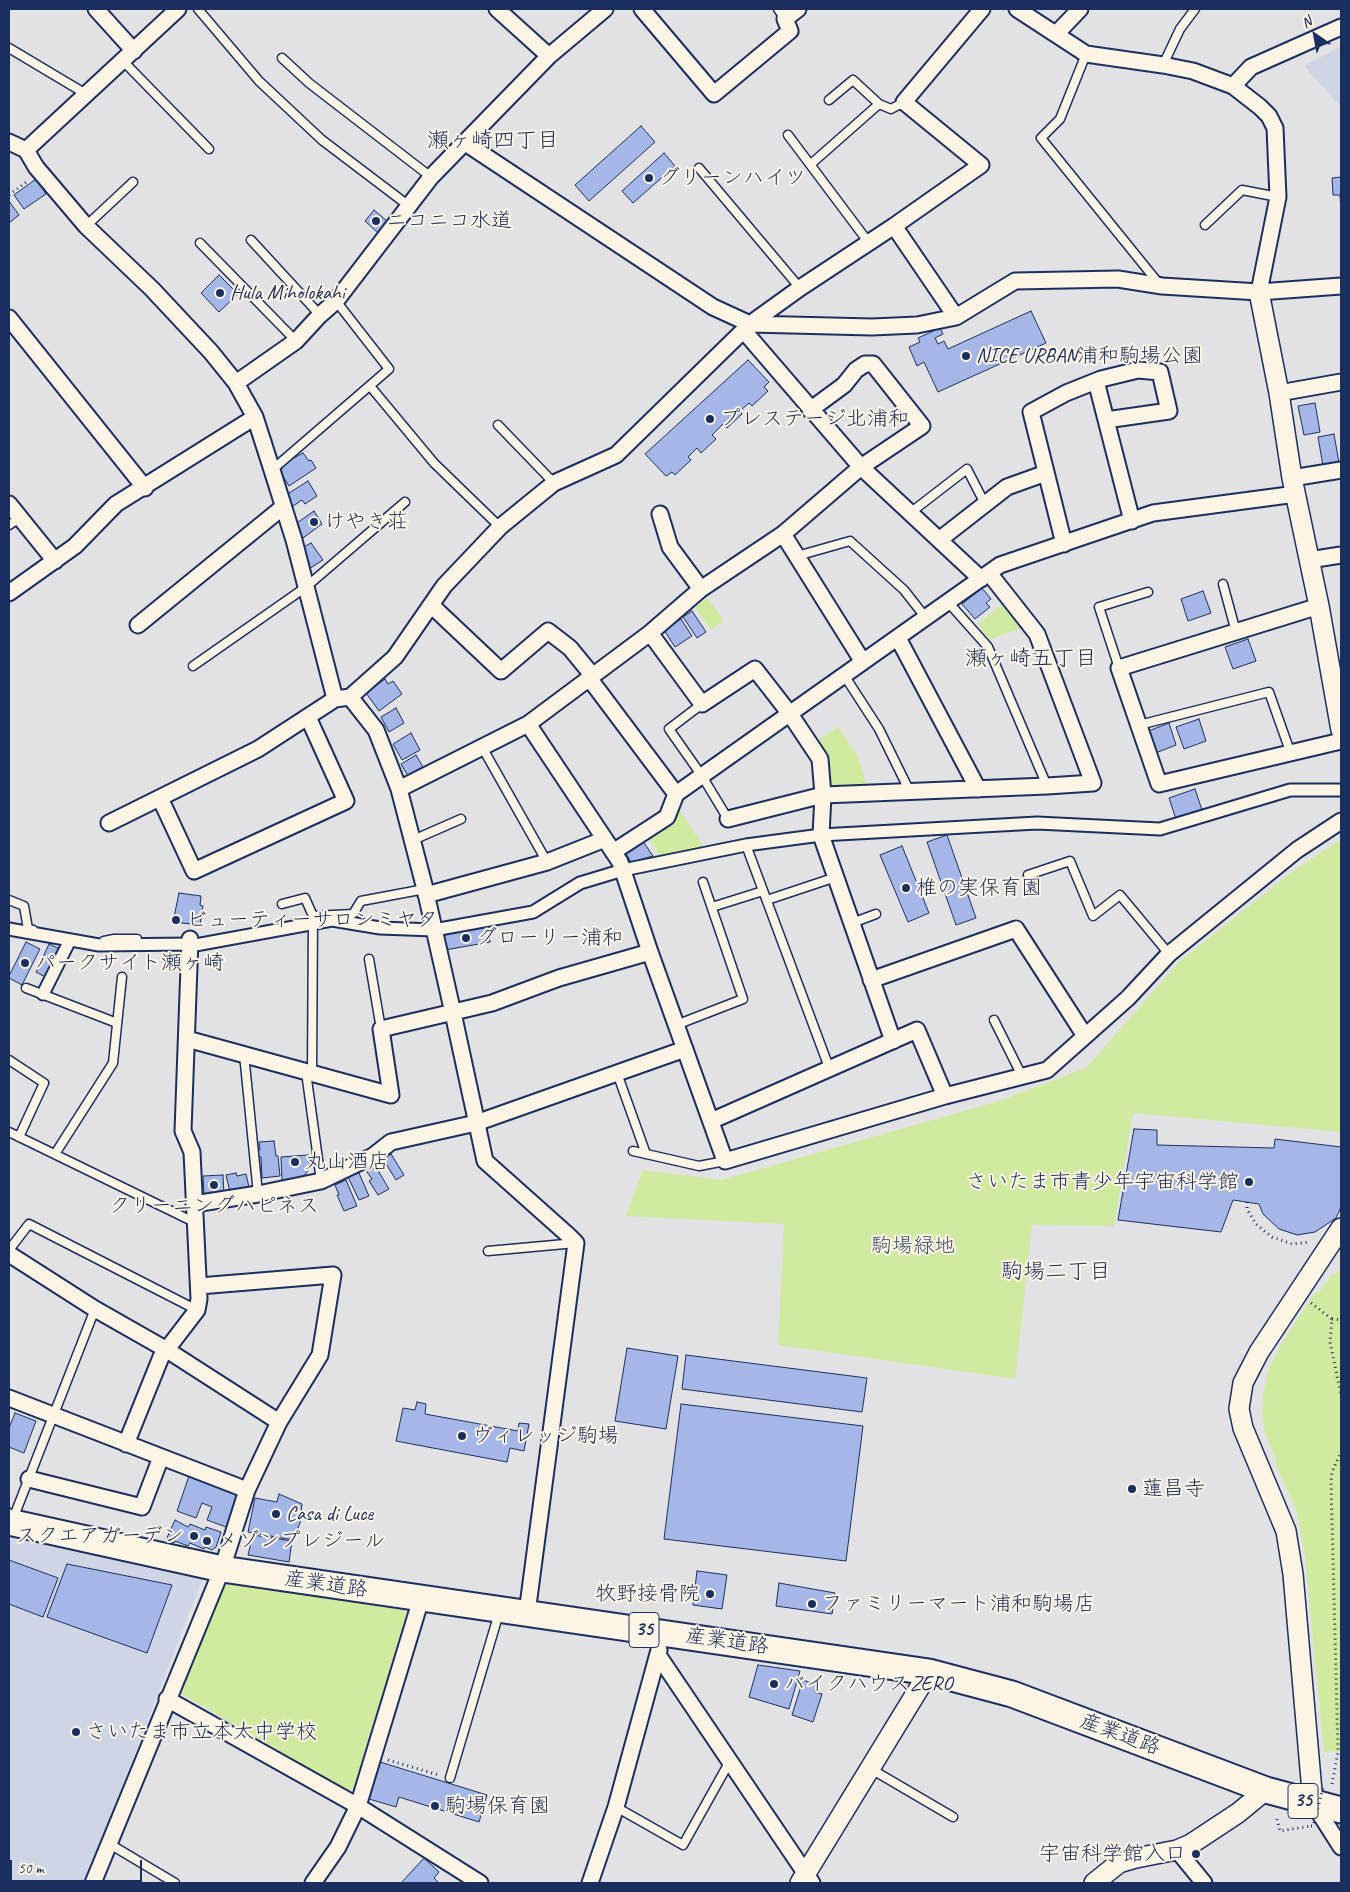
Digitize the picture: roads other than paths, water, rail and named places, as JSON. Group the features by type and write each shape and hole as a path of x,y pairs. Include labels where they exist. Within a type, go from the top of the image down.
{"main road":[{"name":"産業道路","path":"10,1523 222,1569 527,1613 661,1644 929,1672 1012,1694 1266,1790 1316,1806 1341,1810"}],"street":[{"path":"96,9 128,56"},
{"path":"26,150 178,9"},
{"path":"497,9 549,56"},
{"path":"236,383 296,341 320,315 336,302 431,177 549,56 605,9"},
{"path":"642,9 714,94 790,31 782,14 798,9"},
{"path":"110,823 258,749 308,717 343,698 395,657 444,586 500,527 554,483 616,455 747,328 800,288 894,226 980,165 904,102 982,9"},
{"path":"1017,9 1086,54 1194,71 1233,86 1260,107 1275,128 1278,197 1259,292 1341,730"},
{"path":"1056,34 1080,9"},
{"path":"1233,86 1251,66 1341,28"},
{"path":"9,142 26,150 40,172 86,226 152,289 211,352 236,383 255,417 306,586 343,698 376,730 399,788 426,892 484,1161 576,1244 527,1613"},
{"path":"464,142 747,328 810,410 861,467 939,540 985,576 1037,634 1093,783 823,795 728,819"},
{"path":"894,226 956,317"},
{"path":"747,328 916,325 956,317 1015,281 1118,279 1162,286 1259,292 1341,286"},
{"path":"9,318 145,488"},
{"path":"399,788 528,724 650,633 701,589 783,534 861,467 922,426 873,364 865,364 856,370 844,385 810,410"},
{"path":"1064,544 1031,412 1066,393 1096,381 1138,370 1160,372 1169,411 1106,420"},
{"path":"1096,381 1132,520"},
{"path":"1279,393 1341,382"},
{"path":"9,593 75,546 116,504 145,488 255,417"},
{"path":"426,892 609,845 667,817 676,794 1000,565 1153,513 1294,486 1341,470"},
{"path":"939,540 1007,487 1046,473"},
{"path":"9,504 14,521 54,561"},
{"path":"138,625 283,507"},
{"path":"660,514 670,547 701,589"},
{"path":"783,534 863,662"},
{"path":"1310,560 1341,555"},
{"path":"430,605 501,671 548,632 570,648 676,794"},
{"path":"1319,606 1119,668 1160,784 1341,741"},
{"path":"650,633 702,704 756,669 790,714 820,759 823,795 821,835 892,1041"},
{"path":"898,638 978,789"},
{"path":"160,798 194,871 346,801 308,717"},
{"path":"528,724 620,862 650,952 725,1161 945,1096 1047,1070 1128,998 1169,954 1297,850 1341,821"},
{"path":"9,929 99,945 190,943 313,921 332,920 380,928 434,930 533,912 580,883 623,870 746,845 821,835 1037,823 1160,829 1290,790 1341,790"},
{"path":"871,980 1016,929 1085,1036"},
{"path":"43,994 70,940"},
{"path":"126,1444 161,1357 197,1310 199,1286 194,1222 192,1152 183,1131 190,943"},
{"path":"187,1039 391,1094 381,1029 492,1003 559,978 650,952"},
{"path":"711,1121 917,1030 945,1096"},
{"path":"194,1204 258,1194 321,1181 373,1156 391,1142 476,1122 685,1049"},
{"path":"1341,1228 1259,1352 1243,1383 1239,1409 1243,1428 1286,1530 1293,1574 1316,1806 1341,1848"},
{"path":"9,1254 95,1309 167,1350 279,1422"},
{"path":"93,1883 222,1569 248,1490 279,1422 320,1355 333,1276 199,1286"},
{"path":"9,1398 248,1490"},
{"path":"29,1478 142,1507 161,1457"},
{"path":"313,1883 338,1847 358,1806 421,1599"},
{"path":"661,1644 730,1761 806,1880 870,1768 929,1672"},
{"path":"590,1883 616,1807 661,1644"},
{"path":"167,1699 358,1806 480,1883"},
{"path":"1094,1883 1119,1863 1177,1850 1191,1844 1238,1814 1266,1790"},
{"path":"1177,1850 1204,1883"}],"lane":[{"path":"198,9 259,80 322,140 408,206"},
{"path":"1163,65 1180,29 1195,9"},
{"path":"9,48 86,94"},
{"path":"1086,54 1060,119 1041,138 1162,286"},
{"path":"128,56 209,149"},
{"path":"282,58 309,83 431,177"},
{"path":"829,100 853,80 879,104 891,109 904,102"},
{"path":"811,164 879,104"},
{"path":"788,135 869,243"},
{"path":"699,168 800,288"},
{"path":"86,226 133,182"},
{"path":"1205,225 1242,190 1278,197"},
{"path":"251,240 320,315"},
{"path":"200,243 296,341"},
{"path":"272,470 389,369 336,302"},
{"path":"370,386 434,463 500,527"},
{"path":"498,425 554,483"},
{"path":"910,513 967,469 985,504"},
{"path":"193,666 306,586 405,502"},
{"path":"797,556 850,541 904,590 926,618"},
{"path":"1223,584 1236,632"},
{"path":"1119,668 1099,607 1148,592"},
{"path":"948,602 988,647 1047,786"},
{"path":"844,676 879,729 910,792"},
{"path":"1139,725 1269,692 1291,754"},
{"path":"702,704 668,729 702,776 728,819"},
{"path":"482,747 547,862"},
{"path":"412,840 462,820"},
{"path":"746,845 830,1070"},
{"path":"1028,875 1070,861 1093,916 1120,895 1169,954"},
{"path":"767,900 836,877"},
{"path":"676,1025 743,999 703,882"},
{"path":"712,907 763,891"},
{"path":"313,921 353,914 361,901 426,892"},
{"path":"282,904 306,898 313,921 309,1073 321,1181"},
{"path":"9,900 24,906 28,929 99,942 114,939 190,943"},
{"path":"852,923 876,914"},
{"path":"369,959 381,1029"},
{"path":"55,1154 113,1063 122,977"},
{"path":"26,988 117,1023"},
{"path":"994,1020 1022,1076"},
{"path":"244,1054 258,1194"},
{"path":"9,1060 44,1083 19,1137"},
{"path":"617,1073 646,1154"},
{"path":"9,1132 194,1222"},
{"path":"633,1151 699,1166 725,1161"},
{"path":"9,1250 29,1224 197,1310"},
{"path":"488,1251 576,1244"},
{"path":"10,1523 55,1415 95,1309"},
{"path":"450,1778 500,1609"},
{"path":"616,1807 683,1845 730,1761"},
{"path":"870,1768 953,1817"},
{"path":"108,1843 175,1883"}],"place":[{"name":"グリーンハイツ","path":"649,178"},
{"name":"ニコニコ水道","path":"376,221"},
{"name":"Hula Miholokahi","path":"220,293"},
{"name":"NICE URBAN浦和駒場公園","path":"966,356"},
{"name":"プレステージ北浦和","path":"710,419"},
{"name":"けやき荘","path":"314,522"},
{"name":"椎の実保育園","path":"906,888"},
{"name":"ビューティーサロンミヤタ","path":"176,920"},
{"name":"グローリー浦和","path":"466,938"},
{"name":"パークサイト瀬ヶ崎","path":"25,963"},
{"name":"丸山酒店","path":"295,1162"},
{"name":"さいたま市青少年宇宙科学館","path":"1249,1182"},
{"name":"クリーニングハピネス","path":"214,1185"},
{"name":"ヴィレッジ駒場","path":"462,1436"},
{"name":"蓮昌寺","path":"1132,1489"},
{"name":"Casa di Luce","path":"276,1514"},
{"name":"スクエアガーデン","path":"194,1536"},
{"name":"メゾンプレジール","path":"207,1541"},
{"name":"牧野接骨院","path":"710,1594"},
{"name":"ファミリーマート浦和駒場店","path":"812,1604"},
{"name":"バイクハウスZERO","path":"774,1684"},
{"name":"さいたま市立本太中学校","path":"76,1732"},
{"name":"駒場保育園","path":"435,1806"},
{"name":"宇宙科学館入口","path":"1196,1854"}],"district":[{"name":"瀬ヶ崎四丁目","path":"493,141"},
{"name":"瀬ヶ崎五丁目","path":"1031,659"},
{"name":"駒場二丁目","path":"1056,1272"}],"park label":[{"name":"駒場緑地","path":"913,1246"}]}
